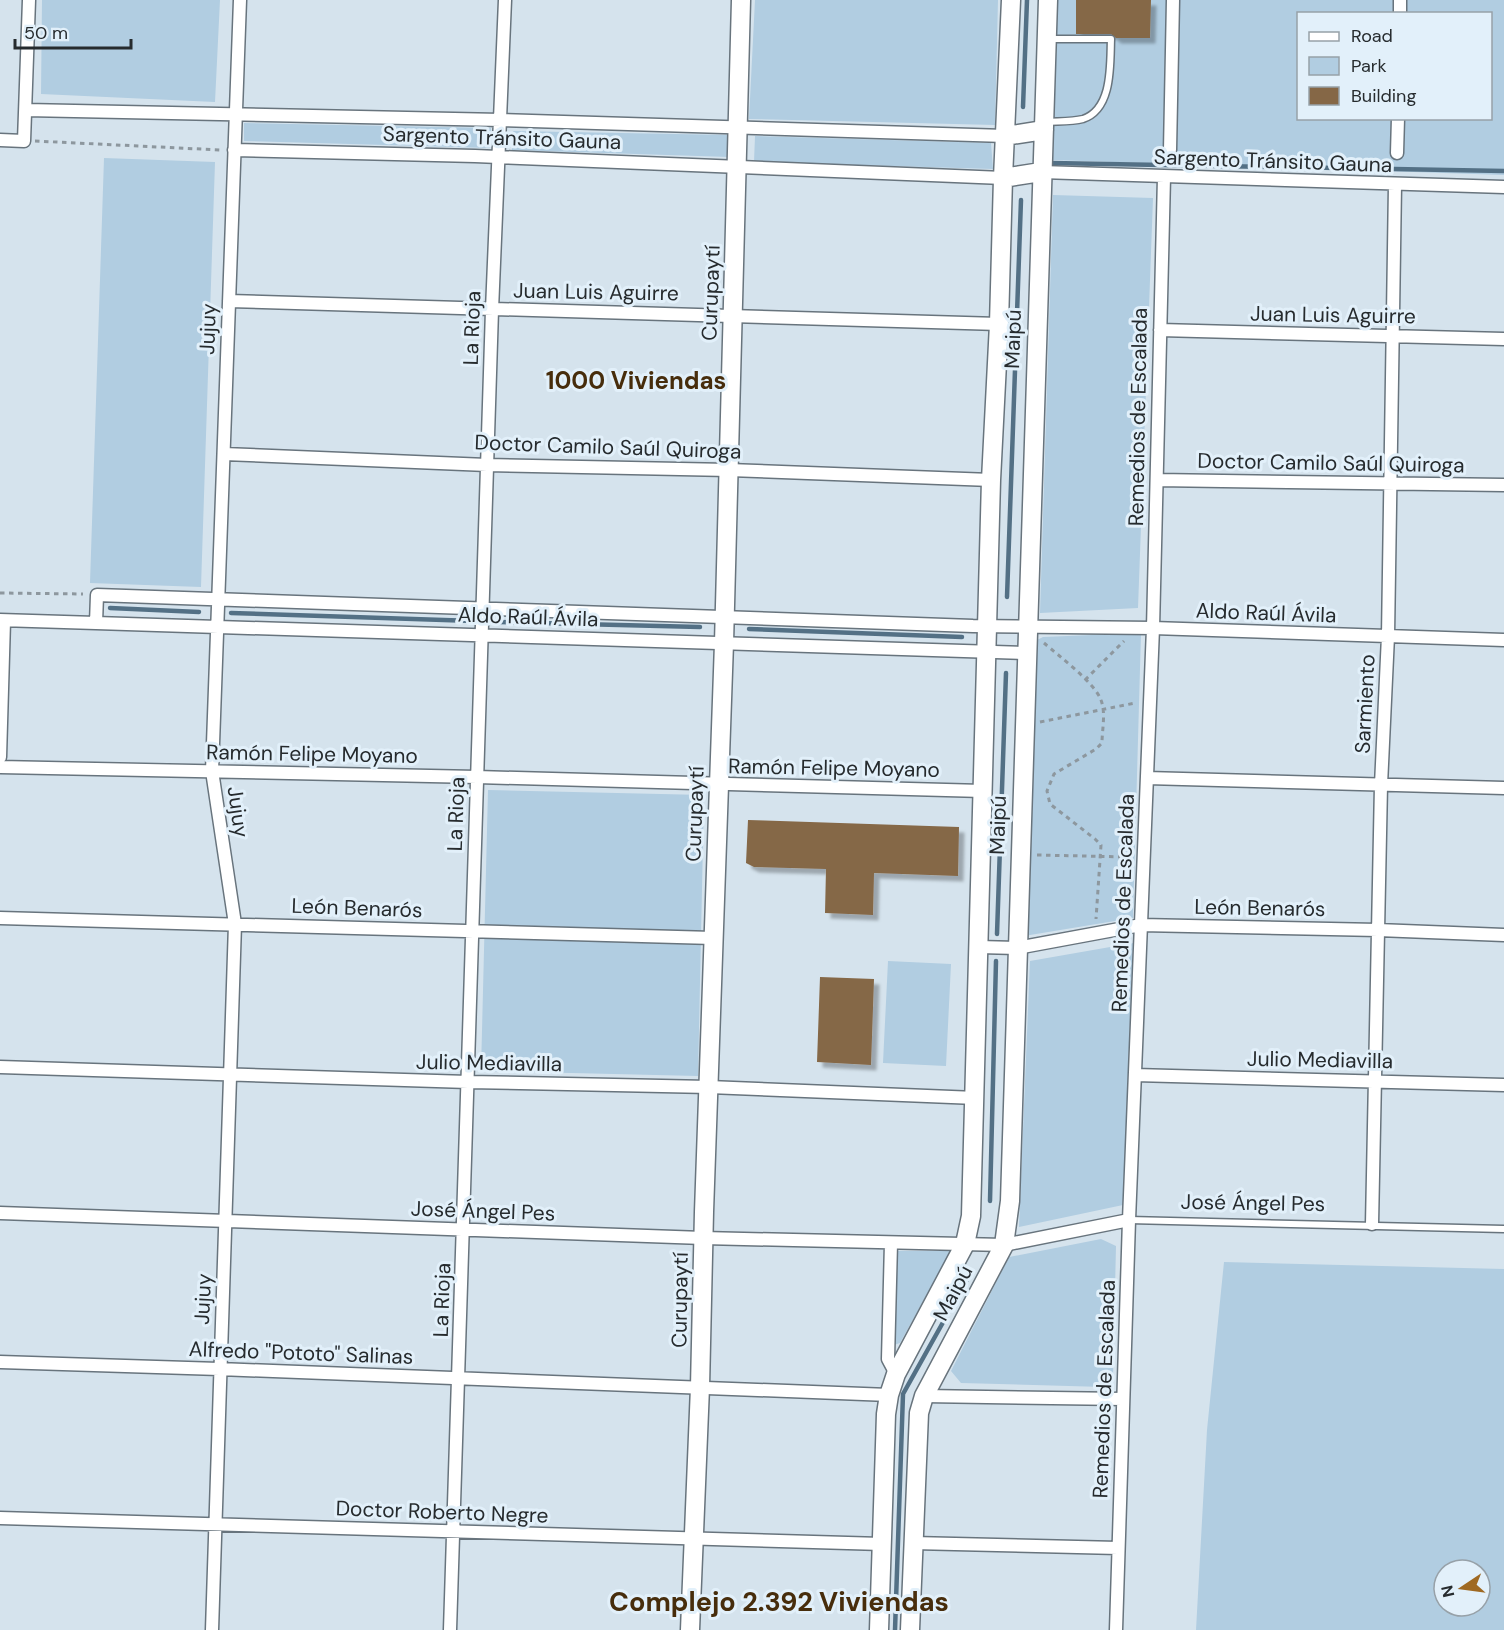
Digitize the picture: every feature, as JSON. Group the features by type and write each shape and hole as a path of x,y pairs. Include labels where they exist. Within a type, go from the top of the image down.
{"street":[{"path":"0,140 24,141 29,0"},
{"name":"Jujuy","path":"212,1630 235,924 212,771 240,0"},
{"name":"La Rioja","path":"450,1630 492,310 505,0"},
{"name":"Curupaytí","path":"690,1630 724,643 741,0"},
{"name":"Maipú","path":"879,1630 886,1414 889,1395 896,1374 965,1244 971,1216 991,480 1011,0"},
{"name":"Maipú","path":"910,1630 918,1428 924,1396 1004,1245 1010,1201 1017,948 1032,649 1027,626 1048,0"},
{"path":"1170,150 1173,0"},
{"name":"Sargento Tránsito Gauna","path":"26,110 501,120 1005,136"},
{"path":"1397,153 1398,120"},
{"path":"1005,136 1044,126"},
{"name":"Sargento Tránsito Gauna","path":"234,150 499,157 1003,178"},
{"path":"1003,178 1041,172"},
{"name":"Sargento Tránsito Gauna","path":"1041,172 1504,187"},
{"name":"Remedios de Escalada","path":"1116,1630 1129,1220 1153,628 1164,177"},
{"name":"Sarmiento","path":"1372,1224 1381,784 1388,636 1395,185"},
{"name":"Juan Luis Aguirre","path":"229,301 999,324"},
{"name":"Juan Luis Aguirre","path":"1160,330 1504,339"},
{"name":"Doctor Camilo Saúl Quiroga","path":"224,454 487,465 729,470 991,480"},
{"name":"Doctor Camilo Saúl Quiroga","path":"1157,480 1504,485"},
{"path":"96,623 97,595"},
{"name":"Aldo Raúl Ávila","path":"97,595 987,626 1153,628 1504,640"},
{"path":"0,757 2,620"},
{"name":"Aldo Raúl Ávila","path":"2,620 987,652 1032,649"},
{"name":"Ramón Felipe Moyano","path":"0,767 983,791"},
{"path":"1147,778 1504,788"},
{"name":"León Benarós","path":"0,918 713,938"},
{"name":"León Benarós","path":"979,947 1017,948 1141,925 1504,935"},
{"name":"Julio Mediavilla","path":"0,1067 709,1087 976,1098"},
{"name":"Julio Mediavilla","path":"1135,1075 1504,1085"},
{"name":"José Ángel Pes","path":"0,1213 891,1244 1004,1245 1129,1220"},
{"path":"891,1244 888,1359 896,1374"},
{"name":"Alfredo \"Pototo\" Salinas","path":"0,1362 889,1395"},
{"path":"924,1396 1123,1399"},
{"name":"Doctor Roberto Negre","path":"0,1518 882,1544"},
{"path":"913,1543 1118,1548"}],"lane":[{"path":"1044,126 1083,118 1094,113 1102,102 1109,80 1111,39 1047,39"},
{"name":"José Ángel Pes","path":"1129,1220 1372,1224 1504,1229"}],"path":[{"path":"24,141 234,150"},
{"path":"0,592 97,595"},
{"path":"1084,680 1126,638 1115,638"},
{"path":"1032,649 1044,640 1101,698 1102,743 1054,774 1047,791 1050,804 1101,845 1096,921"},
{"path":"1035,723 1136,703 1136,692"},
{"path":"1030,854 1131,857"}],"green space":[{"path":"42,0 220,0 215,102 41,94"},
{"path":"755,0 998,0 995,125 749,119"},
{"path":"1057,0 1504,0 1504,175 1052,160"},
{"path":"244,123 491,128 490,148 244,141"},
{"path":"513,131 729,135 729,157 512,150"},
{"path":"755,136 991,143 993,169 754,162"},
{"path":"104,158 215,162 201,587 90,583"},
{"path":"1053,195 1153,198 1138,608 1040,613"},
{"path":"1141,633 1133,918 1024,936 1034,646 1037,640 1043,637"},
{"path":"488,790 704,795 698,1076 481,1071"},
{"path":"1133,943 1123,1205 1019,1227 1030,961"},
{"path":"888,961 951,964 946,1066 883,1063"},
{"path":"1101,1239 1116,1246 1113,1376 1104,1387 961,1383 951,1371 1009,1257"},
{"path":"897,1251 951,1251 900,1343 894,1345"},
{"path":"1224,1262 1504,1269 1504,1630 1196,1630 1207,1430"}],"building":[{"path":"1076,0 1151,0 1150,38 1116,38 1111,34 1076,34"},
{"path":"748,820 959,827 958,876 874,873 873,915 825,913 826,869 754,867 746,863"},
{"path":"820,977 874,979 871,1065 817,1062"}],"waterway":[{"path":"1023,107 1027,0"},
{"path":"1051,163 1504,171"},
{"path":"1007,597 1021,200"},
{"path":"110,608 199,612"},
{"path":"231,613 474,621"},
{"path":"499,622 700,627"},
{"path":"749,629 962,637"},
{"path":"997,934 1006,673"},
{"path":"990,1201 996,961"},
{"path":"895,1630 903,1394 970,1274"}],"district":[{"name":"1000 Viviendas","path":"636,381"},
{"name":"Complejo 2.392 Viviendas","path":"779,1602"}]}
